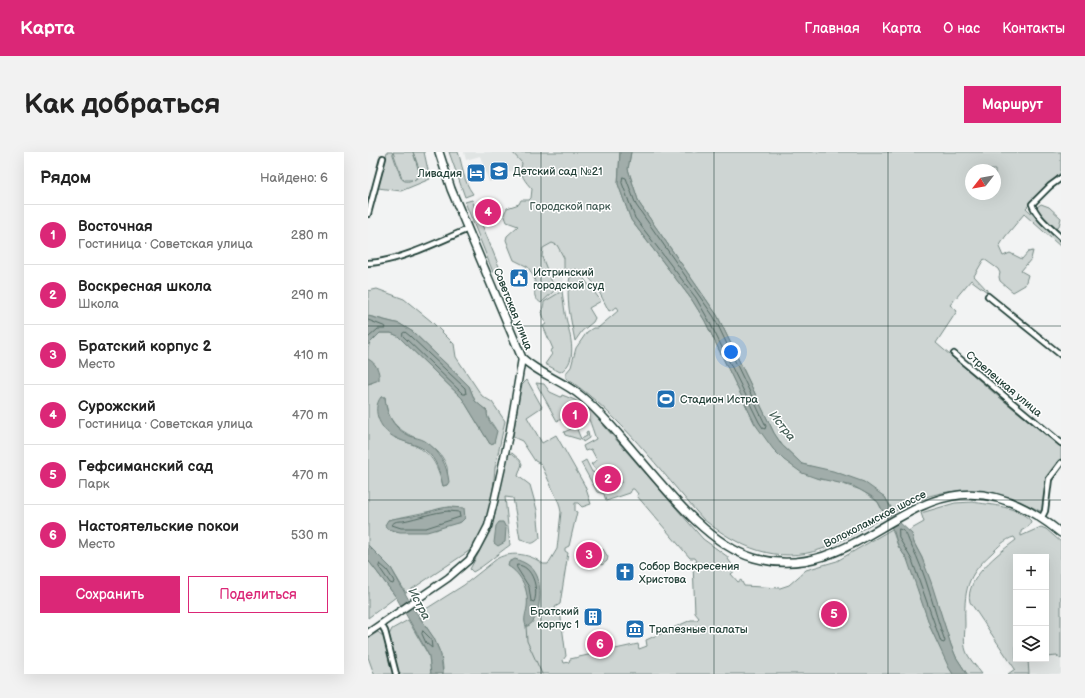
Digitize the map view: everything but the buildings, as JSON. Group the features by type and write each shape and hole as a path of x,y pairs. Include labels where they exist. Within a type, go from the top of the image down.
{"main road":[{"name":"Советская улица","path":"439,152 451,189 522,358 531,367 580,396 596,410 699,523"},
{"path":"368,633 419,599 448,578 469,560 488,526 509,435 522,358"},
{"name":"Волоколамское шоссе","path":"699,523 733,549 754,558 777,562 800,562 839,551 914,509 957,494 988,495 1022,506 1042,517 1061,533"}],"street":[{"path":"368,214 383,158"},
{"path":"1061,178 1050,186 1032,204 1034,210 1040,218 1061,238"},
{"path":"368,264 377,263 408,253 468,229"},
{"path":"988,296 1061,356"},
{"name":"Стрелецкая улица","path":"954,354 1061,443"},
{"path":"1042,517 1045,511 1049,479 1061,462"},
{"path":"381,624 385,631 396,674"}],"shaded area":[{"name":"Детский сад №21","path":"464,152 524,152 530,165 495,176 496,179 489,182 480,156 466,160"},
{"path":"544,235 557,245 564,258 562,291 544,302 539,287"},
{"path":"1057,656 1061,659 1061,674 1029,674 1028,662 1049,662 1049,657"}],"green space":[{"path":"387,152 392,152 401,178 405,181 408,181 412,180 404,180 402,178 393,152 424,152 430,179 401,191 378,188"},
{"path":"449,152 458,152 465,179 473,194 465,197"},
{"name":"Городской парк","path":"512,152 620,152 618,184 631,220 692,300 705,321 755,424 816,478 834,481 861,490 878,502 885,516 830,546 805,553 789,555 774,554 744,545 730,538 703,519 638,444 604,408 586,392 566,378 566,373 571,367 576,348 587,332 593,328 598,328 619,310 617,307 609,311 587,275 575,269 564,275 564,258 557,245 552,243 543,248 542,257 555,290 541,303 536,298 535,282 528,267 514,260 506,240 507,236 518,226 507,222 504,214 507,208 519,204 521,200 529,200 531,198 532,189 522,174 522,163"},
{"path":"631,152 1061,152 1061,172 1026,208 1061,241 1061,247 1024,214 1005,237 999,247 1003,256 1010,253 1022,259 1028,252 1033,251 1031,259 1021,271 1028,275 1025,285 1013,292 1000,281 1000,273 998,269 984,259 974,276 987,290 987,292 971,280 950,305 957,311 936,343 994,393 1061,447 1061,460 1047,478 1046,509 1040,511 1003,496 985,492 967,491 948,492 930,496 912,502 894,512 885,497 846,476 802,464 782,445 774,433 717,315 639,203 628,169"},
{"path":"472,200 500,269 493,272 465,202"},
{"path":"1041,204 1049,207 1061,218 1059,226 1055,229 1039,214 1037,207"},
{"path":"577,274 582,276 601,301 589,308 595,318 593,322 582,331 575,341 569,309 568,293 570,277"},
{"path":"377,289 404,299 431,321 454,344 456,357 482,396 492,402 505,421 495,468 492,500 487,518 479,536 469,551 406,593 391,568 368,545 368,384 372,383 377,367 368,359 371,341 380,333 391,333 398,336 462,398 490,444 495,428 487,416 487,411 475,401 469,386 413,332 400,324 368,316 368,291","holes":["381,397 385,397 388,413 394,423 403,431 433,447 441,455 447,467 447,485 443,486 436,466 427,454 414,445 395,438","450,507 455,508 461,522 446,525 436,530 388,520"]},
{"path":"562,291 572,345 572,353 570,361 560,372 545,364 552,354 550,351 553,349 543,326 546,324 542,313 544,302"},
{"path":"527,380 542,407 527,417 542,443 556,435 585,486 591,504 582,507 578,503 575,503 575,511 577,512 569,546 565,548 565,551 568,553 560,604 555,607 556,610 560,611 566,656 563,660 564,663 569,662 570,659 638,644 639,649 647,646 646,640 691,620 697,620 699,618 695,613 693,564 697,561 695,558 690,558 637,496 638,494 634,489 632,489 630,493 606,501 604,494 597,492 581,463 586,460 592,472 601,474 608,488 622,482 614,465 596,470 591,464 597,460 591,449 585,451 583,446 596,439 591,423 586,414 583,409 575,403 575,405 568,409 575,425 572,427 567,417 557,421 536,383 544,384 550,392 561,397 562,395 575,400 592,412 703,539 728,557 736,570 731,574 738,582 741,580 744,586 780,588 789,585 806,570 837,561 892,529 898,546 909,562 931,629 953,674 443,674 443,665 439,649 418,614 464,585 498,558 515,554 527,556 543,564 548,564 557,549 561,512 559,503 541,464 535,461 522,441 513,437 519,392 522,385"},
{"path":"576,427 581,439 587,436 586,432 588,431 589,438 583,442 582,440 565,435 564,432"},
{"path":"512,453 520,460 522,464 518,476 530,485 537,510 540,538 534,543 520,539 513,498 505,497 510,545 473,572 470,569 492,528 508,454"},
{"path":"972,502 1011,509 1019,512 1031,521 1029,526 1021,531 1021,536 1041,527 1046,529 1061,542 1061,659 1057,656 1049,657 1049,554 1013,554 1013,662 1028,662 1029,674 1008,674 1015,669 970,602 972,584 978,575 993,559 1016,540 1014,537 1002,544 983,561 968,585 965,602 966,651 982,674 967,674 956,657 951,645 922,558 908,531 924,522 921,513 955,503"},
{"path":"603,549 608,557 607,561 602,565 600,564 598,552"},
{"path":"368,560 396,597 368,618"},
{"path":"408,620 429,656 431,674 398,674 389,635 392,629"},
{"path":"378,632 384,637 395,674 374,674 368,657 368,638"}],"water":[{"path":"620,152 631,152 628,169 639,203 717,315 774,433 782,445 802,464 833,471 864,482 885,497 897,520 912,534 914,543 922,558 931,582 951,645 956,657 967,674 953,674 949,668 931,629 907,559 898,546 894,532 878,502 871,496 853,486 816,478 802,473 784,460 773,449 755,424 705,321 692,300 631,220 618,184"},
{"path":"368,316 400,324 413,332 469,386 475,401 487,411 489,420 497,431 494,443 490,444 462,398 398,336 391,333 380,333 368,345"},
{"path":"368,359 378,370 379,380 368,384"},
{"path":"381,397 385,397 389,415 399,429 410,436 425,441 439,454 447,470 449,482 447,485 443,486 437,466 425,450 391,435 382,426 377,415 378,403"},
{"path":"450,507 464,508 465,518 461,522 427,532 400,532 387,529 385,525 388,520 418,515"},
{"path":"499,522 503,522 506,528 505,542 498,546 494,543 496,526"},
{"path":"368,545 391,568 415,611 434,638 441,655 443,674 431,674 429,656 425,648 396,597 368,560"},
{"path":"515,559 531,567 539,581 540,595 538,610 536,617 528,626 526,626 525,621 527,607 526,589 521,578 508,566 509,562"}],"waterway":[{"path":"526,626 527,641 542,674"}],"place":[{"name":"Детский сад №21","path":"499,171"},
{"name":"Ливадия","path":"476,173"},
{"name":"Сурожский","path":"488,212"},
{"name":"Истринский городской суд","path":"519,278"},
{"name":"Стадион Истра","path":"666,399"},
{"name":"Восточная","path":"575,415"},
{"name":"Воскресная школа","path":"608,479"},
{"name":"Братский корпус 2","path":"589,555"},
{"name":"Собор Воскресения Христова","path":"625,572"},
{"name":"Гефсиманский сад","path":"834,614"},
{"name":"Братский корпус 1","path":"593,617"},
{"name":"Трапезные палаты","path":"635,629"},
{"name":"Настоятельские покои","path":"600,644"}],"water label":[{"name":"Истра","path":"782,426"},
{"name":"Истра","path":"419,604"}]}
